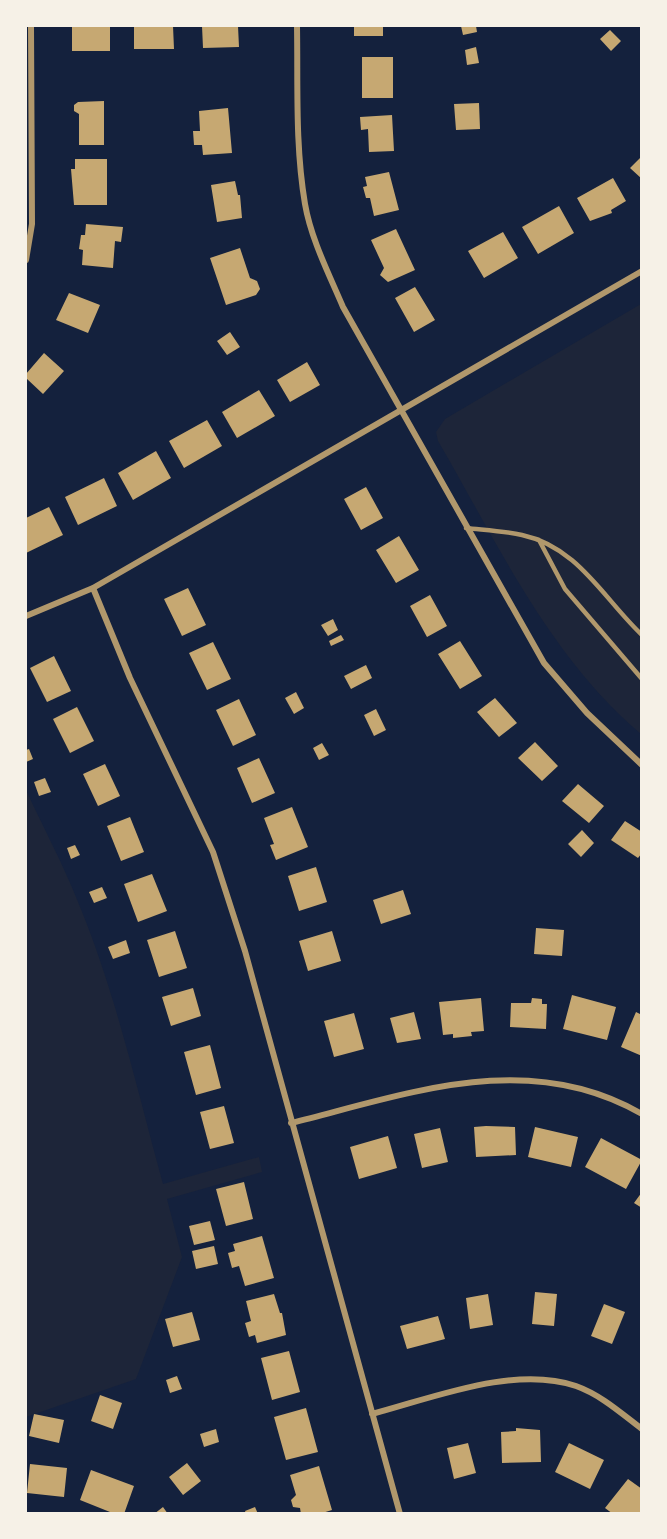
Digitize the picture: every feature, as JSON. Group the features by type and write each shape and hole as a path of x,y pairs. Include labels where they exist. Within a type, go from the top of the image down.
{"street":[{"path":"26,260 32,224 31,26"},
{"path":"297,26 300,152 306,206 320,251 343,306 544,663 587,713 642,765"},
{"path":"26,616 93,588 642,271"},
{"path":"93,588 130,678 213,852 245,951 400,1514"},
{"path":"291,1123 446,1084 490,1078 567,1085 610,1099 642,1114"},
{"path":"372,1414 491,1383 526,1379 576,1386 606,1401 642,1429"}],"lane":[{"path":"466,528 521,534 564,552 585,570 642,635"},
{"path":"539,540 565,589 642,679"}],"shaded area":[{"path":"641,304 641,734 608,703 552,634 504,558 438,441 436,432 445,419"},
{"path":"26,790 72,888 104,971 163,1184 259,1157 262,1172 167,1199 182,1257 136,1379 26,1417"}],"building":[{"path":"72,26 110,26 110,51 72,51"},
{"path":"134,26 173,26 174,49 134,49"},
{"path":"202,26 238,26 239,47 203,48"},
{"path":"354,26 383,26 383,36 354,36"},
{"path":"461,26 476,26 477,32 463,35"},
{"path":"610,30 621,41 611,51 600,39"},
{"path":"476,47 479,63 467,65 465,50"},
{"path":"362,57 393,57 393,98 362,98"},
{"path":"104,101 104,145 79,145 79,114 74,111 74,105 78,102"},
{"path":"479,103 480,129 456,130 454,104"},
{"path":"228,108 232,153 203,155 202,145 194,145 193,131 200,131 199,111"},
{"path":"392,115 394,151 369,152 368,129 361,130 360,117"},
{"path":"642,156 642,179 630,168"},
{"path":"75,159 107,159 107,205 74,205 71,169 75,169"},
{"path":"389,172 399,210 374,216 370,198 366,198 363,187 367,186 365,177"},
{"path":"613,178 626,201 611,210 612,213 590,221 577,198"},
{"path":"235,181 238,195 240,195 242,218 217,222 211,185"},
{"path":"559,206 574,233 538,254 522,227"},
{"path":"86,224 123,227 121,242 115,241 113,268 82,265 83,250 79,249 81,235 85,235"},
{"path":"396,229 415,270 388,282 380,275 384,268 371,240"},
{"path":"503,232 518,258 484,278 468,251"},
{"path":"240,248 250,278 257,281 260,289 256,295 226,305 210,258"},
{"path":"415,287 435,320 414,332 395,298"},
{"path":"69,293 100,305 88,333 56,320"},
{"path":"230,332 240,347 227,355 217,341"},
{"path":"44,353 64,371 43,394 26,378 26,374"},
{"path":"307,362 320,385 290,402 277,380"},
{"path":"259,390 275,416 237,438 222,412"},
{"path":"207,420 222,446 184,468 169,441"},
{"path":"156,451 171,478 133,500 118,473"},
{"path":"104,478 117,506 78,525 65,497"},
{"path":"366,487 383,518 361,530 344,499"},
{"path":"49,507 63,535 26,553 26,518"},
{"path":"399,536 419,570 396,583 376,550"},
{"path":"188,588 206,625 182,636 164,599"},
{"path":"430,595 447,626 427,637 410,606"},
{"path":"333,619 338,630 328,636 321,625"},
{"path":"341,635 344,640 331,646 329,641"},
{"path":"460,641 482,676 460,689 438,654"},
{"path":"213,642 231,679 207,690 189,653"},
{"path":"54,656 71,691 47,702 30,668"},
{"path":"366,665 372,678 351,689 344,676"},
{"path":"296,692 304,708 294,714 285,698"},
{"path":"495,698 517,723 499,737 477,712"},
{"path":"239,699 256,735 233,746 216,710"},
{"path":"77,707 94,741 70,753 53,719"},
{"path":"376,709 386,730 374,736 364,715"},
{"path":"535,742 558,766 542,781 518,758"},
{"path":"322,743 329,755 319,760 313,748"},
{"path":"29,749 33,759 26,762 26,750"},
{"path":"259,758 275,793 252,803 237,768"},
{"path":"105,764 120,796 98,806 83,774"},
{"path":"45,778 51,792 39,796 34,782"},
{"path":"578,784 604,806 589,823 562,801"},
{"path":"292,807 308,847 276,860 270,845 274,844 264,818"},
{"path":"130,817 144,852 121,861 107,826"},
{"path":"625,821 642,832 642,853 638,858 611,840"},
{"path":"582,830 594,843 581,857 568,844"},
{"path":"75,845 80,855 71,859 67,848"},
{"path":"316,867 327,902 299,911 288,876"},
{"path":"152,874 167,911 138,922 124,884"},
{"path":"102,887 107,898 94,903 89,892"},
{"path":"403,890 411,914 381,924 373,900"},
{"path":"536,928 564,930 562,956 534,954"},
{"path":"175,931 187,968 159,977 147,940"},
{"path":"332,931 341,961 308,971 299,941"},
{"path":"126,940 130,953 113,959 108,947"},
{"path":"193,988 201,1016 171,1026 162,997"},
{"path":"572,995 616,1007 607,1040 563,1029"},
{"path":"481,998 484,1031 471,1032 472,1036 453,1038 453,1034 443,1035 439,1002"},
{"path":"532,998 542,999 542,1004 547,1004 546,1029 510,1027 511,1003 531,1003"},
{"path":"414,1012 421,1039 397,1043 390,1018"},
{"path":"636,1012 642,1015 642,1056 621,1047"},
{"path":"354,1013 364,1049 334,1057 324,1021"},
{"path":"210,1045 221,1088 196,1095 184,1052"},
{"path":"224,1106 234,1143 210,1149 200,1112"},
{"path":"474,1127 515,1127 516,1155 476,1157"},
{"path":"535,1127 578,1137 571,1167 528,1157"},
{"path":"440,1128 448,1162 422,1168 414,1134"},
{"path":"388,1136 397,1168 359,1179 350,1147"},
{"path":"601,1138 642,1160 626,1189 585,1167"},
{"path":"244,1182 253,1219 226,1226 216,1189"},
{"path":"642,1192 642,1208 634,1203"},
{"path":"210,1221 215,1240 194,1245 189,1226"},
{"path":"262,1236 274,1278 245,1286 239,1266 232,1268 228,1253 235,1251 233,1244"},
{"path":"214,1246 218,1264 196,1269 192,1251"},
{"path":"535,1292 557,1294 554,1326 532,1324"},
{"path":"274,1294 280,1313 282,1313 286,1335 257,1343 255,1335 249,1337 245,1323 251,1321 246,1301"},
{"path":"488,1294 493,1325 470,1329 466,1298"},
{"path":"604,1304 625,1312 612,1344 591,1336"},
{"path":"192,1312 200,1340 173,1347 165,1319"},
{"path":"438,1316 445,1339 407,1349 400,1326"},
{"path":"289,1351 300,1392 272,1400 261,1358"},
{"path":"177,1376 182,1389 170,1393 166,1380"},
{"path":"100,1395 122,1403 113,1429 91,1421"},
{"path":"306,1408 318,1452 286,1460 274,1417"},
{"path":"34,1414 64,1420 59,1443 29,1436"},
{"path":"516,1428 540,1430 541,1462 502,1463 501,1432 516,1431"},
{"path":"216,1429 219,1442 204,1447 200,1434"},
{"path":"468,1443 476,1473 454,1479 447,1448"},
{"path":"569,1443 604,1460 590,1489 555,1472"},
{"path":"187,1463 201,1481 183,1495 169,1477"},
{"path":"30,1464 67,1468 64,1497 27,1493"},
{"path":"319,1466 332,1510 319,1514 301,1514 300,1508 293,1507 291,1500 296,1495 290,1475"},
{"path":"91,1470 134,1486 124,1514 115,1514 80,1500"},
{"path":"628,1479 642,1489 642,1514 613,1514 605,1508"},
{"path":"163,1507 168,1514 154,1514"},
{"path":"255,1507 258,1514 246,1514 245,1511"}]}
